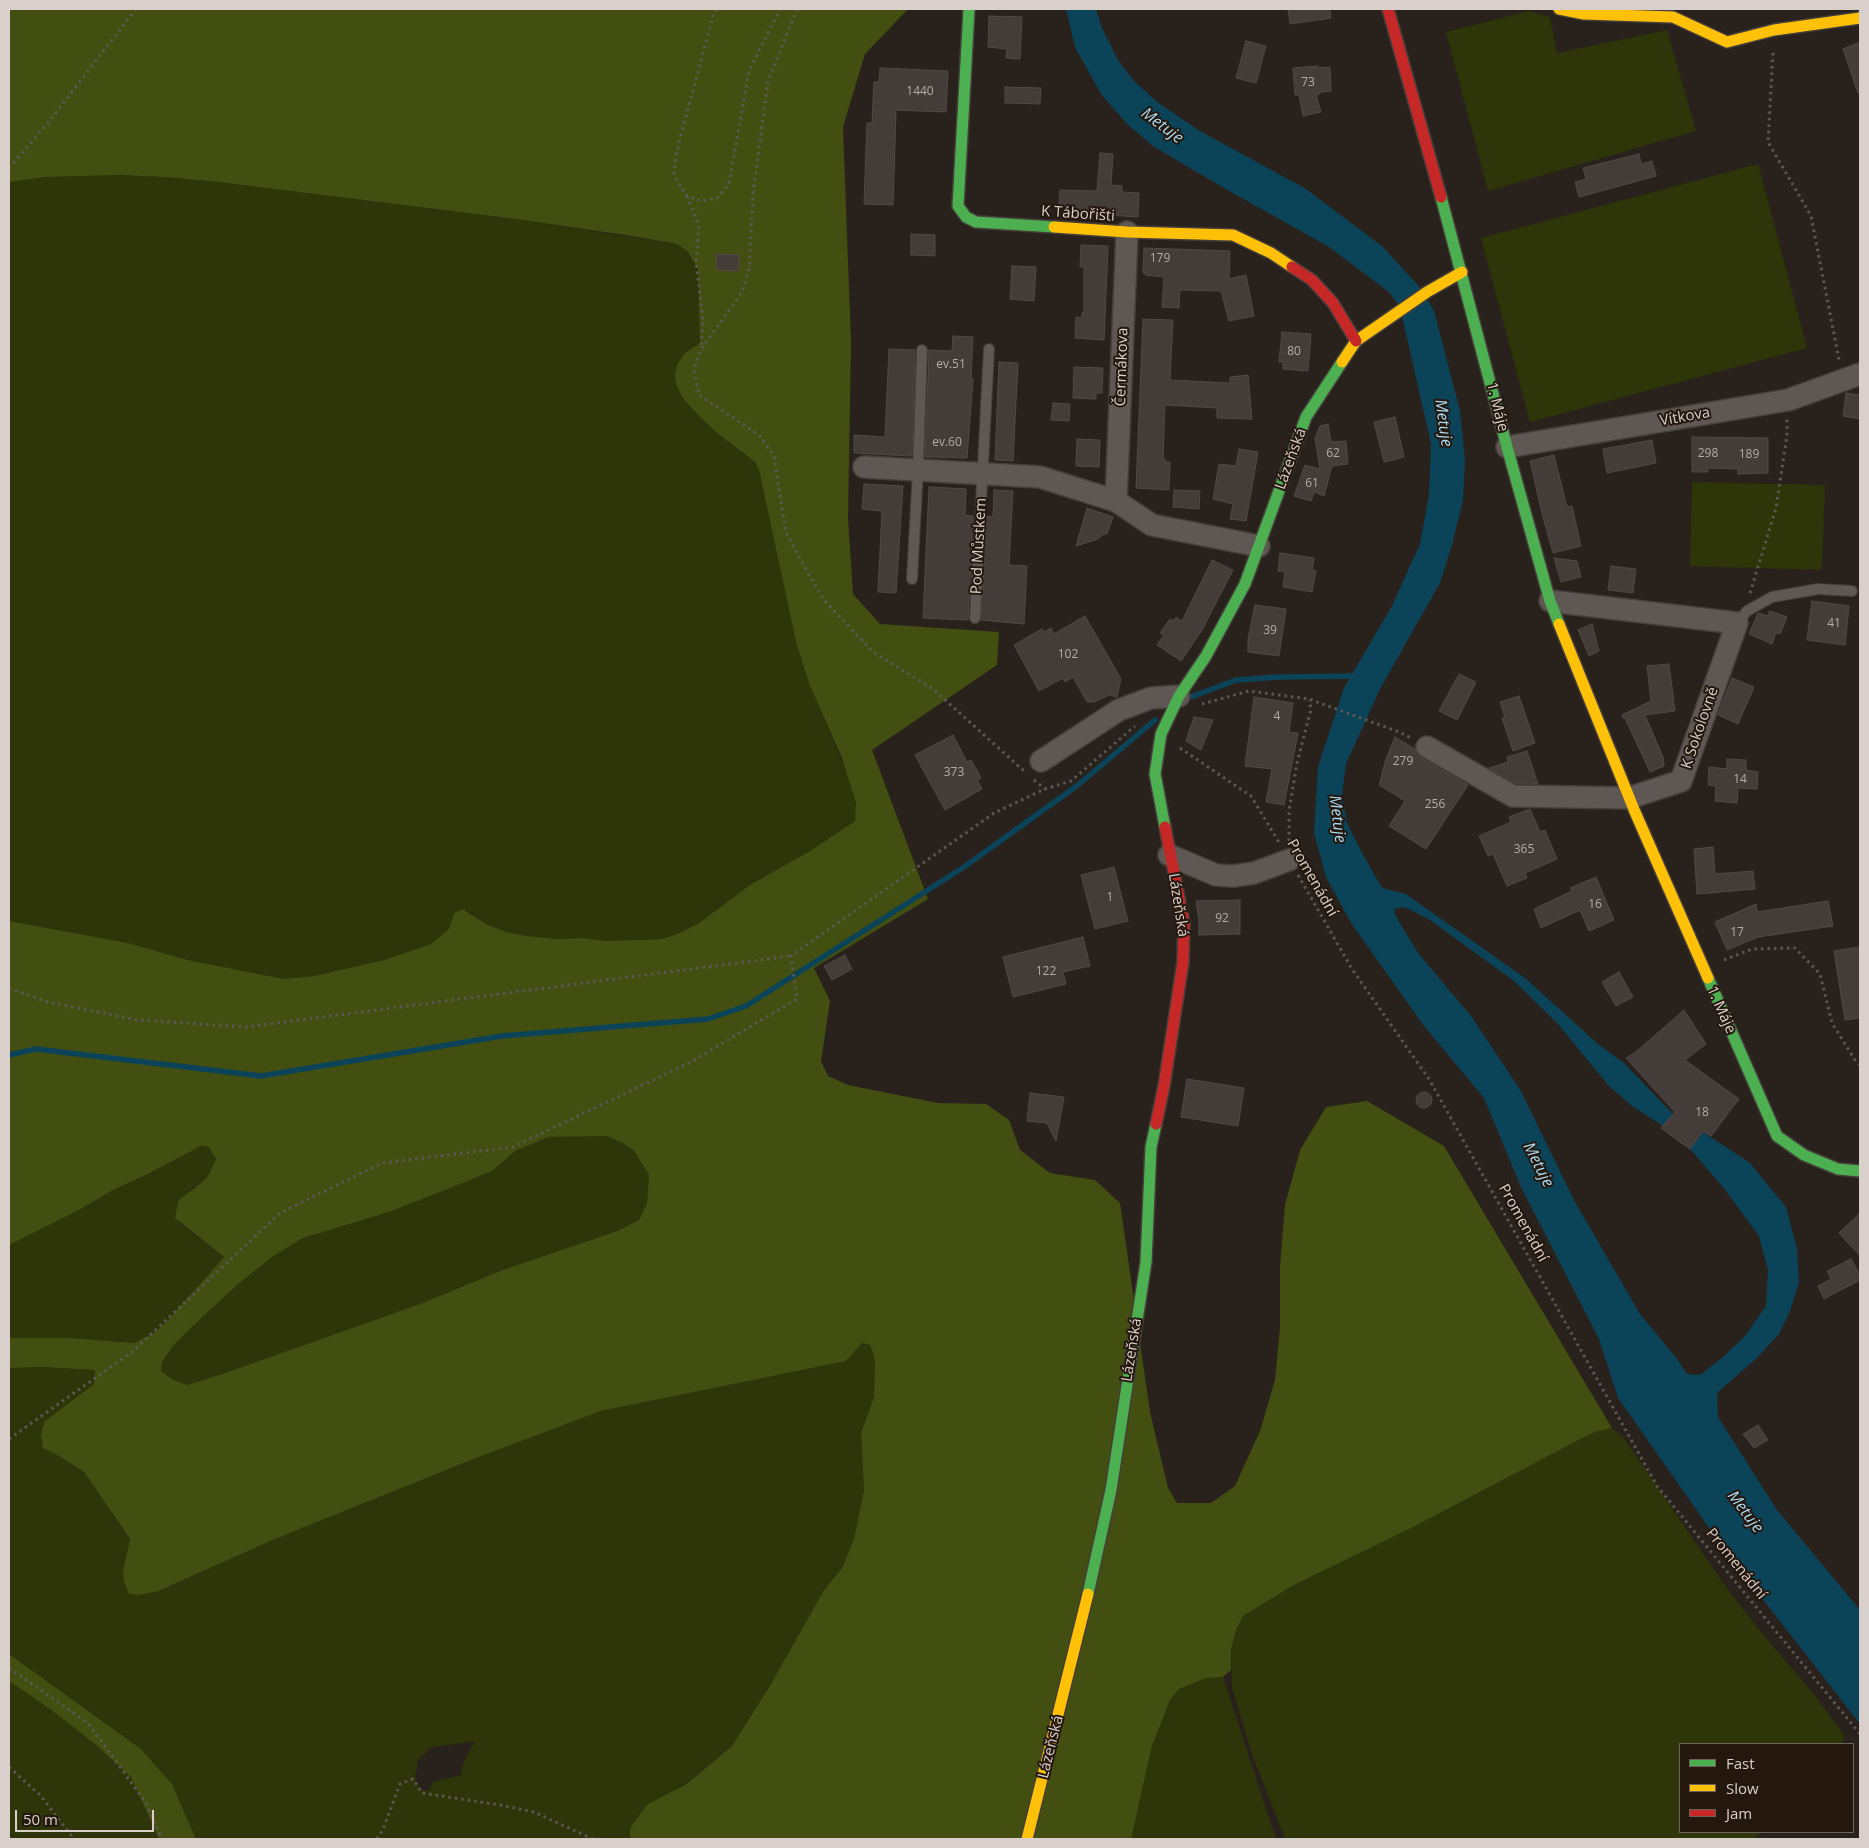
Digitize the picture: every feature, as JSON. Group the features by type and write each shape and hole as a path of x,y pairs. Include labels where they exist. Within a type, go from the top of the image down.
{"street":[{"name":"K Tábořišti","path":"969,9 958,206 966,217 976,222 1127,232 1233,235 1271,253 1312,280 1333,303 1356,341"},
{"name":"1. Máje","path":"1388,9 1462,272 1507,447 1550,601 1629,798 1777,1136 1804,1155 1838,1169 1860,1171"},
{"path":"1559,9 1584,14 1673,17 1727,42 1774,30 1860,18"},
{"name":"Čermákova","path":"1116,502 1127,232"},
{"name":"Lázeňská","path":"1027,1839 1079,1634 1111,1490 1146,1262 1152,1147 1164,1086 1183,962 1184,924 1155,774 1161,734 1179,696 1206,656 1245,584 1306,417 1356,341 1427,292 1462,272"},
{"name":"Vítkova","path":"1507,447 1788,400 1860,374"},
{"path":"864,467 1040,477 1116,502 1152,525 1259,546"},
{"path":"1550,601 1737,623"},
{"name":"K Sokolovně","path":"1629,798 1681,781 1737,623"},
{"path":"1032,770 1119,710 1151,698 1179,696"},
{"path":"1427,747 1513,796 1629,798"},
{"name":"Lázeňská","path":"1170,855 1216,876 1254,873 1289,860"}],"lane":[{"name":"Pod Můstkem","path":"975,618 989,349"},
{"path":"912,578 922,350"},
{"name":"K Sokolovně","path":"1737,623 1747,611 1772,597 1818,590 1852,591"}],"path":[{"path":"9,168 47,124 136,9"},
{"path":"717,9 713,16 676,154 674,176 687,196 699,226 696,262 703,319 700,351 694,370 699,395 759,435 774,456 786,534 823,599 874,652 933,689 1032,770 1045,789"},
{"path":"687,196 702,201 717,198 728,184 749,72 780,9"},
{"path":"700,351 742,292 750,270 753,194 768,81 797,9"},
{"path":"1774,30 1768,142 1810,216 1840,360 1832,366"},
{"path":"1737,623 1754,584 1776,508 1787,434 1788,400"},
{"path":"1201,704 1249,691 1309,699 1399,732"},
{"path":"1289,860 1289,811 1297,763 1311,709 1309,699"},
{"path":"9,988 48,1002 137,1020 246,1027 791,956 994,813 1045,789 1071,782 1136,725"},
{"name":"Promenádní","path":"1161,734 1251,796 1352,969 1428,1079 1658,1486 1860,1734"},
{"path":"1702,968 1752,950 1795,948 1820,974 1832,1023 1860,1065"},
{"path":"9,1439 132,1352 280,1213 382,1163 513,1147 689,1063 797,999 791,956"},
{"path":"9,1668 88,1723 146,1803 162,1839"},
{"path":"9,1767 40,1794 74,1839"},
{"path":"376,1839 383,1829 400,1784 413,1779 422,1794 500,1805 534,1812 593,1839"}],"green space":[{"path":"9,9 908,9 865,54 843,127 851,342 848,518 853,594 880,624 999,632 997,665 872,750 928,899 814,968 830,1001 821,1061 828,1076 848,1085 938,1103 986,1104 1009,1120 1020,1150 1050,1173 1095,1180 1120,1203 1150,1412 1168,1488 1177,1503 1211,1503 1235,1486 1260,1431 1275,1380 1280,1328 1280,1266 1285,1205 1300,1150 1326,1107 1367,1101 1444,1146 1612,1428 1594,1432 1415,1526 1292,1586 1243,1616 1236,1630 1231,1650 1231,1670 1223,1677 1206,1678 1179,1689 1170,1700 1152,1746 1131,1839 630,1839 630,1828 648,1804 685,1785 732,1746 771,1684 824,1590 842,1568 854,1539 864,1490 861,1433 874,1397 875,1363 873,1353 870,1345 862,1343 846,1361 601,1411 471,1460 275,1539 159,1591 138,1595 129,1594 124,1582 123,1572 130,1539 84,1472 43,1448 41,1434 45,1421 94,1384 95,1370 42,1367 9,1368 9,1338 71,1338 134,1343 154,1333 224,1257 175,1218 178,1201 206,1179 216,1159 209,1147 201,1146 9,1245 9,921 128,943 188,960 284,979 314,976 384,960 431,944 449,929 454,913 463,909 486,924 506,932 528,936 607,941 662,939 682,932 699,923 750,885 810,851 855,821 856,803 842,758 810,686 796,642 759,470 755,462 716,432 697,414 683,398 676,384 677,365 685,353 700,343 698,269 688,252 677,244 625,235 508,218 210,181 120,175 47,177 9,182","holes":["607,1136 623,1143 634,1151 649,1175 647,1203 639,1220 617,1231 500,1271 420,1304 187,1385 172,1379 161,1371 162,1362 173,1346 196,1323 237,1285 272,1257 303,1238 389,1212 458,1185 492,1171 515,1151 549,1137"]},
{"path":"1529,11 1550,17 1557,53 1667,30 1696,131 1488,191 1446,32"},
{"path":"1758,164 1807,348 1530,422 1481,238"},
{"path":"120,175 210,181 508,218 677,244 688,252 698,269 700,343 685,353 697,414 716,432 755,462 759,470 796,642 810,686 849,777 856,803 856,820 810,851 750,885 699,923 682,932 662,939 607,941 528,936 506,932 486,924 466,910 454,913 450,929 431,944 384,960 314,976 284,979 188,960 128,943 9,921 9,182 47,177"},
{"path":"1692,482 1825,485 1822,570 1690,566"},
{"path":"607,1135 634,1151 649,1175 647,1203 639,1220 617,1231 500,1271 420,1304 225,1373 187,1385 172,1379 161,1371 162,1362 173,1346 196,1323 237,1285 272,1257 303,1238 389,1212 458,1185 492,1171 515,1151 549,1137"},
{"path":"201,1146 209,1147 216,1159 206,1179 191,1189 180,1223 224,1257 167,1321 154,1333 134,1343 71,1338 9,1338 9,1245"},
{"path":"862,1343 870,1345 873,1353 875,1363 874,1397 861,1433 864,1490 854,1539 842,1568 824,1590 771,1684 732,1746 630,1828 630,1839 196,1839 172,1784 141,1749 9,1654 9,1368 42,1367 95,1370 94,1384 45,1421 43,1448 84,1472 130,1540 123,1572 160,1591 275,1539 471,1460 601,1411 818,1366","holes":["475,1741 463,1763 461,1775 433,1782 428,1791 420,1789 415,1778 418,1760 430,1748"]},
{"path":"1612,1428 1623,1437 1726,1587 1816,1697 1844,1735 1843,1743 1679,1743 1679,1833 1761,1833 1754,1839 1285,1839 1252,1754 1232,1688 1231,1650 1236,1630 1243,1616 1292,1586 1415,1526 1594,1432"},
{"path":"9,1654 141,1749 172,1784 196,1839 159,1839 131,1777 96,1745 50,1709 9,1681"},
{"path":"1223,1677 1276,1839 1131,1839 1152,1746 1170,1700 1179,1689 1206,1678"},
{"path":"9,1681 50,1709 96,1745 131,1777 159,1839 9,1839"}],"water":[{"name":"Metuje","path":"1066,9 1096,9 1102,28 1118,60 1134,81 1157,102 1200,131 1306,189 1383,247 1423,291 1434,311 1460,411 1465,461 1463,500 1440,583 1380,689 1346,764 1342,795 1347,823 1382,888 1406,894 1525,978 1598,1044 1624,1063 1673,1114 1663,1126 1632,1106 1609,1086 1558,1024 1514,981 1430,920 1403,907 1395,909 1394,912 1397,918 1418,953 1471,1016 1521,1091 1575,1202 1640,1314 1678,1360 1687,1374 1700,1375 1745,1336 1766,1306 1768,1270 1759,1236 1723,1187 1690,1149 1703,1132 1750,1163 1786,1207 1797,1249 1799,1282 1790,1311 1779,1334 1756,1359 1720,1390 1717,1395 1718,1417 1777,1510 1860,1610 1860,1724 1726,1552 1618,1398 1599,1339 1521,1187 1484,1098 1424,1026 1351,923 1326,877 1314,833 1318,767 1344,688 1392,606 1420,544 1429,495 1431,444 1400,307 1389,292 1329,247 1153,146 1127,124 1101,94 1075,47"}],"building":[{"path":"1288,9 1330,9 1331,18 1290,24"},
{"path":"989,16 1022,17 1020,59 1006,58 1007,49 988,47"},
{"path":"1246,41 1266,46 1256,83 1236,78"},
{"path":"1860,42 1860,93 1858,93 1843,49"},
{"path":"1318,66 1318,68 1330,67 1331,91 1316,94 1321,112 1303,116 1299,95 1295,95 1293,68"},
{"path":"880,68 948,71 946,112 896,110 893,205 864,204 867,123 872,123 874,82 879,82"},
{"path":"1005,87 1041,88 1040,104 1005,103"},
{"path":"1100,153 1113,154 1111,185 1122,186 1122,192 1139,193 1138,217 1063,212 1064,207 1059,206 1060,190 1097,191"},
{"path":"1639,154 1641,164 1652,161 1656,176 1579,197 1575,182 1586,179 1583,168"},
{"path":"911,234 935,235 935,256 911,255"},
{"path":"1081,245 1108,246 1104,340 1075,338 1076,317 1082,318 1082,312 1084,312 1084,267 1080,267"},
{"path":"1144,248 1230,251 1229,279 1246,275 1254,316 1229,321 1221,291 1180,290 1179,308 1162,307 1164,277 1143,273"},
{"path":"716,254 739,255 738,271 717,270"},
{"path":"1012,266 1036,267 1034,301 1010,299"},
{"path":"1143,319 1173,320 1170,380 1230,383 1230,377 1248,375 1252,419 1217,418 1217,408 1165,405 1163,459 1165,459 1165,462 1170,462 1169,490 1136,488"},
{"path":"1282,332 1311,334 1308,371 1283,369 1283,362 1279,362"},
{"path":"953,336 973,337 971,379 973,379 967,458 925,457 929,350 952,351"},
{"path":"889,349 915,350 912,456 854,453 854,435 885,437"},
{"path":"999,362 1018,363 1013,461 995,460"},
{"path":"1074,367 1103,368 1102,393 1096,393 1096,399 1073,398"},
{"path":"1846,393 1860,395 1860,419 1843,416"},
{"path":"1053,403 1070,404 1069,421 1051,420"},
{"path":"1395,417 1404,457 1384,462 1374,422"},
{"path":"1328,424 1331,442 1346,441 1348,464 1332,466 1324,496 1314,492 1311,501 1294,496 1305,465 1320,469 1315,438 1320,426"},
{"path":"1692,437 1768,438 1768,473 1738,474 1738,469 1708,468 1708,472 1692,472"},
{"path":"1077,439 1100,440 1099,467 1076,466"},
{"path":"1652,440 1656,463 1607,473 1603,449"},
{"path":"1239,449 1258,452 1246,521 1230,519 1233,504 1213,499 1219,464 1236,466"},
{"path":"1554,455 1567,507 1572,506 1581,546 1553,553 1530,461"},
{"path":"864,484 903,486 896,593 878,592 882,511 862,509"},
{"path":"929,487 966,489 965,515 973,516 968,620 923,618"},
{"path":"994,490 1013,491 1009,565 1027,566 1024,624 981,620 987,516 993,517"},
{"path":"1174,490 1200,491 1199,509 1173,507"},
{"path":"1087,508 1113,517 1107,534 1076,546"},
{"path":"1280,553 1314,558 1312,570 1316,571 1312,592 1283,587 1285,572 1278,571"},
{"path":"1554,558 1577,561 1581,577 1561,582"},
{"path":"1212,560 1233,570 1202,630 1181,661 1157,645 1164,635 1160,633 1170,619 1173,621 1176,617 1182,621"},
{"path":"1611,566 1636,569 1633,593 1608,590"},
{"path":"1812,601 1849,606 1845,645 1807,640"},
{"path":"1255,605 1286,609 1279,656 1248,652 1248,639"},
{"path":"1770,611 1787,617 1780,634 1776,633 1772,644 1749,634 1758,613 1767,616"},
{"path":"1085,616 1121,679 1117,697 1109,695 1094,702 1087,702 1073,677 1065,682 1063,678 1039,691 1014,645 1042,629 1044,632 1051,628 1054,634"},
{"path":"1592,624 1599,651 1589,656 1578,630"},
{"path":"1669,664 1675,711 1645,715 1663,757 1664,766 1650,772 1622,715 1651,701 1647,666"},
{"path":"1459,674 1476,682 1457,720 1439,711"},
{"path":"1732,678 1754,687 1738,724 1718,715"},
{"path":"1519,696 1535,743 1513,751 1502,718 1505,717 1500,702"},
{"path":"1254,697 1293,703 1289,732 1298,733 1284,805 1266,802 1272,769 1245,766"},
{"path":"1194,717 1213,720 1201,750 1186,741"},
{"path":"953,735 967,762 971,760 978,772 981,778 977,780 982,789 945,810 915,755"},
{"path":"1395,737 1415,749 1421,758 1468,785 1426,849 1389,826 1405,801 1379,785 1386,759"},
{"path":"1527,751 1538,784 1516,784 1489,768 1508,762 1507,757"},
{"path":"1727,759 1746,760 1746,770 1758,772 1757,789 1738,788 1737,803 1715,801 1716,786 1708,785 1709,767 1727,769"},
{"path":"1530,809 1540,832 1545,830 1557,859 1525,873 1527,878 1507,886 1493,854 1488,856 1479,836 1511,822 1509,817"},
{"path":"1713,847 1715,874 1753,871 1755,889 1697,894 1694,849"},
{"path":"1114,867 1128,921 1095,929 1081,875"},
{"path":"1596,877 1614,920 1589,931 1580,910 1541,928 1534,909 1572,891 1570,888"},
{"path":"1240,900 1240,934 1199,935 1196,901"},
{"path":"1828,901 1833,926 1758,937 1727,950 1715,922 1756,904 1757,912"},
{"path":"1083,937 1090,966 1063,972 1066,984 1013,997 1003,957"},
{"path":"1860,947 1860,1018 1845,1020 1834,951"},
{"path":"845,955 852,969 832,980 824,966"},
{"path":"1619,972 1633,997 1616,1006 1602,982"},
{"path":"1684,1010 1706,1044 1685,1060 1739,1099 1711,1136 1703,1131 1690,1149 1661,1128 1675,1112 1626,1058 1636,1052"},
{"path":"1187,1079 1244,1088 1238,1126 1181,1117"},
{"path":"1421,1092 1427,1092 1432,1097 1430,1106 1421,1108 1416,1103 1416,1097"},
{"path":"1030,1093 1064,1097 1056,1141 1047,1123 1027,1121"},
{"path":"1860,1213 1860,1256 1839,1233"},
{"path":"1851,1259 1860,1275 1860,1280 1824,1299 1818,1286 1831,1279 1827,1271"},
{"path":"1758,1425 1768,1440 1754,1448 1743,1434"}],"waterway":[{"path":"1191,697 1236,680 1278,677 1358,676"},
{"path":"9,1055 36,1049 261,1076 502,1036 708,1019 746,1006 964,867 1078,785 1155,720"}],"traffic: fast":[{"path":"969,9 958,206 966,217 976,222 1054,227"},
{"path":"1441,197 1507,447 1550,601 1559,624"},
{"path":"1165,827 1155,774 1161,734 1179,696 1206,656 1245,584 1306,417 1342,362"},
{"path":"1708,978 1777,1136 1804,1155 1838,1169 1860,1171"},
{"path":"1088,1594 1111,1490 1146,1262 1151,1147 1156,1124"}],"traffic: slow":[{"path":"1559,9 1584,14 1673,17 1727,42 1774,30 1860,18"},
{"path":"1054,227 1127,232 1233,235 1271,253 1292,267"},
{"path":"1342,362 1356,341 1427,292 1462,272"},
{"path":"1559,624 1635,812 1708,978"},
{"path":"1027,1839 1088,1594"}],"traffic: jam":[{"path":"1388,9 1441,197"},
{"path":"1292,267 1312,280 1333,303 1356,341"},
{"path":"1156,1124 1164,1086 1183,962 1184,924 1165,827"}]}
